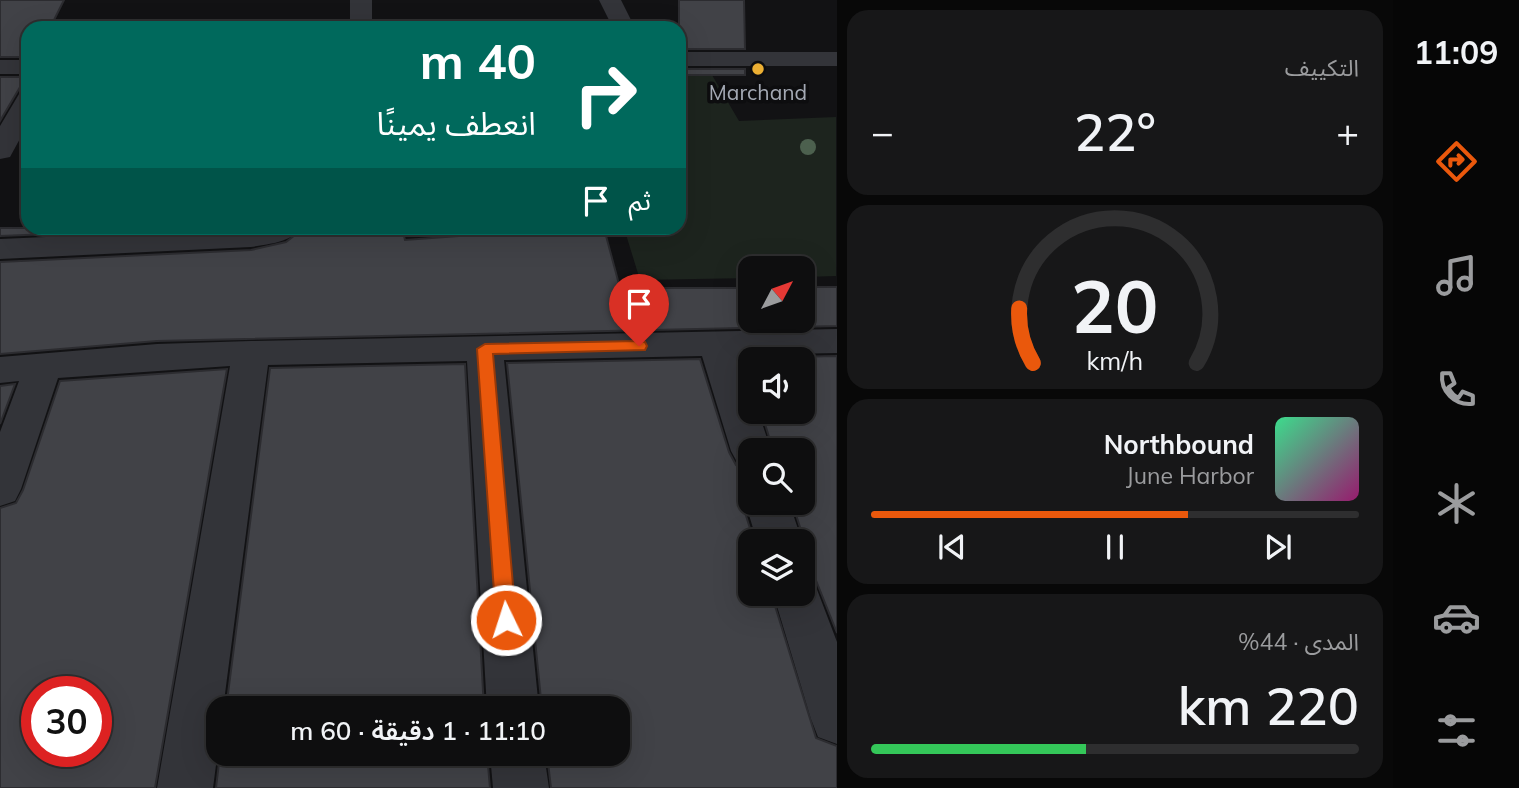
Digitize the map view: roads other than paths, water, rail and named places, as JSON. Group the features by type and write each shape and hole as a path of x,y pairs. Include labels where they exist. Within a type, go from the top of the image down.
{"street":[{"path":"361,0 361,21"},
{"path":"610,0 620,21"},
{"path":"686,59 836,59"},
{"path":"0,67 21,67"},
{"path":"0,151 21,112"},
{"path":"0,249 146,235 263,235"},
{"path":"0,370 157,356 836,341"},
{"path":"717,345 747,438"},
{"path":"485,349 512,696"},
{"path":"185,788 251,353"},
{"path":"0,489 43,366"},
{"path":"800,606 836,719"},
{"path":"518,766 520,788"}],"place":[{"name":"Marchand","path":"758,69"}]}
